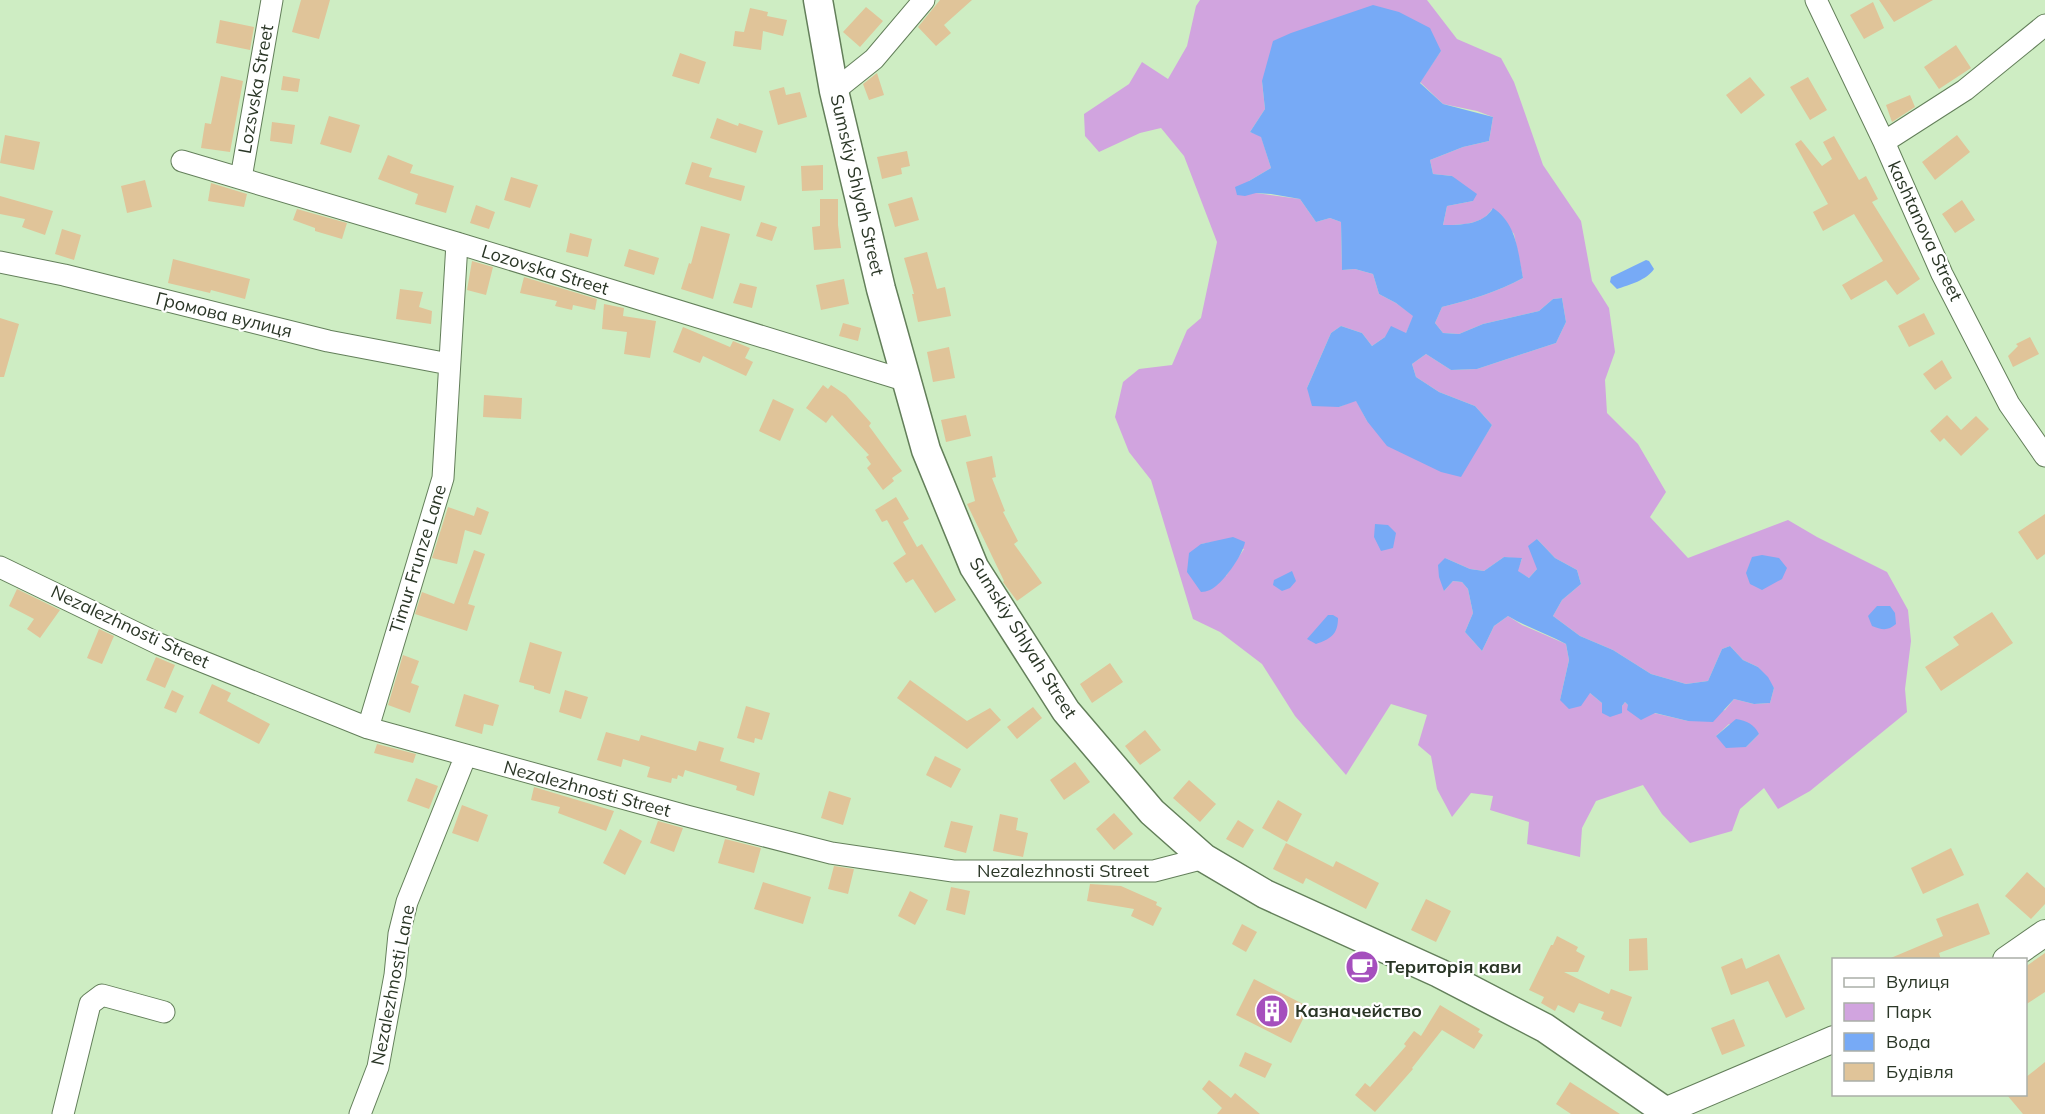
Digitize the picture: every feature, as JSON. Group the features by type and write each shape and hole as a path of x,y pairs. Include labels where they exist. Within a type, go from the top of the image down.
{"main road":[{"name":"Sumskiy Shlyah Street","path":"818,0 834,91 881,289 926,450 974,567 1066,711 1152,812 1204,858 1265,894 1440,973 1545,1028 1667,1112"}],"street":[{"name":"Lozsvska Street","path":"240,178 272,0"},
{"path":"834,91 874,59 924,0"},
{"name":"kashtanova Street","path":"1816,0 1884,142 1942,274 2009,404 2045,456"},
{"path":"1884,142 1965,90 2045,25"},
{"name":"Lozovska Street","path":"182,161 907,381"},
{"name":"Timur Frunze Lane","path":"368,728 442,478 457,243"},
{"name":"Громова вулиця","path":"0,262 154,297 328,341 449,364"},
{"name":"Nezalezhnosti Street","path":"0,567 159,644 368,728 687,816 831,853 953,871 1154,871 1204,858"},
{"name":"Nezalezhnosti Lane","path":"360,1114 378,1067 395,975 399,934 407,902 466,755"},
{"path":"2009,958 2045,933"},
{"path":"63,1114 90,1004 102,995 164,1012"},
{"path":"1667,1112 1832,1039"}],"green space":[{"path":"1200,0 1427,0 1457,39 1501,58 1514,82 1543,165 1581,221 1592,281 1609,308 1615,352 1605,380 1607,413 1638,444 1666,492 1650,517 1688,558 1788,520 1887,572 1908,610 1911,641 1905,689 1907,712 1810,791 1778,809 1764,788 1740,809 1732,831 1690,843 1662,814 1643,785 1596,801 1582,828 1580,857 1527,844 1529,822 1490,810 1493,796 1471,793 1452,817 1437,789 1431,756 1418,745 1427,715 1391,704 1346,775 1295,716 1262,664 1220,632 1193,619 1151,480 1129,452 1115,417 1123,382 1139,369 1172,365 1187,330 1201,318 1217,242 1184,156 1161,128 1140,133 1099,152 1085,136 1084,114 1129,84 1142,62 1168,79 1187,46 1196,6","holes":["1441,51 1420,82 1443,104 1493,117 1489,141 1463,147 1430,160 1433,174 1452,176 1473,201 1447,206 1443,225 1477,221 1492,209 1514,234 1523,278 1483,295 1442,307 1435,323 1443,333 1459,334 1483,324 1539,311 1553,299 1562,298 1566,322 1556,343 1477,369 1451,370 1426,354 1412,364 1416,377 1439,392 1475,406 1492,425 1479,446 1367,421 1356,400 1339,407 1307,388 1331,333 1341,326 1362,333 1372,346 1385,337 1406,333 1414,316 1379,294 1373,274 1355,269 1342,270 1341,222 1330,218 1316,222 1300,199 1256,193 1249,181 1271,168 1261,136 1250,132 1265,109 1262,81","1537,539 1555,558 1577,570 1581,584 1562,600 1553,616 1580,636 1613,650 1651,674 1686,684 1708,681 1722,649 1730,646 1743,660 1758,667 1774,688 1770,703 1754,704 1734,699 1725,710 1688,721 1654,713 1625,702 1622,706 1602,703 1590,693 1560,700 1569,660 1566,644 1522,625 1508,616 1494,626 1482,651 1465,632 1473,613 1468,589 1462,582 1453,581 1444,591 1445,558 1470,569 1484,571 1504,557 1522,559 1517,571 1529,578 1537,569","1212,542 1244,549 1226,576 1201,544","1729,724 1759,734 1746,747 1716,736"]}],"water":[{"path":"1373,5 1399,12 1430,28 1441,51 1420,83 1443,104 1493,117 1489,141 1463,147 1430,160 1433,174 1452,176 1477,194 1473,201 1447,206 1443,225 1478,221 1489,214 1493,208 1512,230 1523,278 1483,295 1442,307 1435,323 1443,333 1459,334 1483,324 1539,311 1553,299 1562,298 1566,322 1556,343 1477,369 1451,370 1426,354 1412,364 1416,377 1439,392 1475,406 1492,425 1461,477 1441,472 1387,446 1367,421 1356,401 1339,407 1312,406 1307,388 1331,333 1341,326 1362,333 1372,346 1385,337 1391,326 1406,333 1413,316 1379,294 1373,274 1355,269 1342,270 1341,222 1330,218 1316,222 1300,199 1256,193 1245,196 1237,195 1235,187 1271,168 1261,137 1250,132 1265,109 1262,81 1273,41"},
{"path":"1646,260 1654,269 1642,279 1617,289 1610,282 1611,277"},
{"path":"1375,524 1388,525 1396,533 1393,548 1381,551 1374,537"},
{"path":"1233,537 1245,542 1236,562 1215,587 1201,592 1187,572 1189,553 1201,544"},
{"path":"1537,539 1555,558 1577,570 1581,584 1562,600 1553,616 1580,636 1613,650 1651,674 1686,684 1708,681 1722,649 1730,646 1743,660 1758,667 1768,677 1774,688 1770,703 1754,704 1734,699 1713,722 1688,721 1655,713 1641,720 1627,710 1628,705 1625,702 1622,706 1622,713 1610,717 1602,713 1602,703 1590,693 1581,706 1569,709 1560,700 1569,660 1566,644 1508,616 1494,626 1482,651 1465,632 1473,613 1468,589 1462,582 1453,581 1444,591 1438,565 1445,558 1470,569 1484,571 1504,557 1522,558 1518,571 1529,578 1537,569 1528,546"},
{"path":"1762,555 1779,558 1787,568 1782,579 1762,590 1750,584 1746,573 1752,557"},
{"path":"1292,571 1296,581 1290,588 1282,591 1273,585 1274,580"},
{"path":"1877,606 1890,606 1895,613 1896,624 1885,629 1872,626 1868,616"},
{"path":"1328,615 1338,618 1337,629 1332,636 1316,644 1307,639"},
{"path":"1736,719 1750,724 1759,734 1746,747 1726,748 1716,736"}],"building":[{"path":"301,0 330,0 319,39 292,32"},
{"path":"940,0 972,0 944,25 951,33 936,46 918,27"},
{"path":"1879,0 1933,0 1894,22"},
{"path":"1873,2 1884,28 1864,39 1850,15"},
{"path":"866,7 883,21 860,47 843,32"},
{"path":"750,8 768,12 767,16 787,20 783,36 763,31 761,50 733,46 735,31 744,32"},
{"path":"220,20 254,27 250,50 216,43"},
{"path":"1956,45 1971,68 1939,89 1924,67"},
{"path":"680,53 706,62 699,84 672,76"},
{"path":"877,73 884,95 869,100 863,84"},
{"path":"221,76 243,81 230,152 201,148 205,123 211,124"},
{"path":"283,76 300,79 298,92 281,90"},
{"path":"1750,77 1765,95 1741,114 1726,95"},
{"path":"1808,77 1827,110 1810,120 1790,87"},
{"path":"784,87 786,95 800,92 807,117 778,125 769,91"},
{"path":"1910,95 1915,107 1892,122 1886,105"},
{"path":"329,116 360,125 351,153 320,144"},
{"path":"717,118 738,126 739,123 763,131 756,153 710,138"},
{"path":"272,122 295,125 292,144 270,141"},
{"path":"5,135 40,142 34,170 0,163"},
{"path":"1957,135 1970,152 1935,180 1922,162"},
{"path":"1834,136 1859,180 1866,176 1878,199 1872,202 1920,279 1897,295 1886,280 1851,300 1842,285 1883,261 1854,214 1823,231 1813,212 1828,204 1795,144 1801,140 1822,166 1832,159 1823,142"},
{"path":"907,151 910,166 901,168 902,174 882,179 877,157"},
{"path":"388,155 413,165 410,173 454,186 446,213 415,204 418,194 378,179"},
{"path":"692,162 712,168 709,177 745,186 741,201 685,184"},
{"path":"823,165 823,190 802,191 801,166"},
{"path":"511,177 538,185 530,208 504,200"},
{"path":"145,180 152,207 127,213 121,186"},
{"path":"211,183 247,194 244,207 208,201"},
{"path":"0,196 53,211 45,235 22,227 25,219 0,214"},
{"path":"912,197 919,220 895,227 888,204"},
{"path":"820,199 838,199 841,248 814,250 812,227 820,226"},
{"path":"1962,200 1975,220 1955,233 1942,214"},
{"path":"476,205 495,212 489,229 470,223"},
{"path":"297,209 347,223 342,239 315,231 315,228 293,220"},
{"path":"761,222 777,227 772,241 756,236"},
{"path":"701,226 730,234 713,299 681,289 689,263 691,264"},
{"path":"62,229 81,235 74,260 55,254"},
{"path":"570,233 592,239 588,257 566,252"},
{"path":"629,249 659,258 654,275 624,266"},
{"path":"927,252 937,289 945,287 951,316 918,322 912,294 914,294 904,258"},
{"path":"173,259 250,279 245,299 211,290 210,293 168,283"},
{"path":"472,261 493,267 486,295 467,290"},
{"path":"524,277 597,299 595,310 573,305 572,310 555,306 557,301 520,293"},
{"path":"844,279 849,304 821,310 816,285"},
{"path":"740,283 757,287 752,308 733,303"},
{"path":"400,289 423,292 419,307 432,311 431,324 396,319"},
{"path":"604,304 624,308 623,316 656,321 650,358 624,354 627,332 602,329"},
{"path":"1924,313 1935,334 1909,347 1898,326"},
{"path":"0,318 19,324 4,377 0,377"},
{"path":"843,323 861,328 858,341 839,336"},
{"path":"683,327 730,347 733,341 750,348 745,358 753,362 746,376 703,356 700,363 673,352"},
{"path":"2030,337 2039,354 2013,367 2008,356 2018,346 2016,344"},
{"path":"949,347 955,378 933,382 927,352"},
{"path":"1942,360 1952,378 1935,390 1923,374"},
{"path":"823,385 828,389 831,385 846,395 871,423 869,426 902,471 892,478 894,481 883,490 867,468 871,464 866,457 869,455 832,415 826,423 806,408"},
{"path":"484,395 522,398 521,419 483,417"},
{"path":"773,399 794,409 780,441 759,431"},
{"path":"966,415 971,436 946,442 941,420"},
{"path":"1947,415 1961,430 1976,416 1989,429 1961,456 1944,438 1940,442 1930,431"},
{"path":"992,456 996,477 992,478 1005,511 1003,512 1018,541 1014,544 1042,583 1017,601 1003,582 967,504 975,501 966,462"},
{"path":"896,497 909,519 903,522 917,547 922,544 956,600 935,613 913,579 906,583 893,563 906,554 887,520 882,522 875,510"},
{"path":"448,507 474,516 477,507 489,512 481,535 465,530 457,564 432,558"},
{"path":"2045,514 2045,554 2037,560 2018,532"},
{"path":"474,550 485,554 468,604 475,606 467,631 415,614 422,592 454,604"},
{"path":"17,589 60,610 40,638 27,629 34,619 9,606"},
{"path":"1992,612 2013,643 1941,691 1925,667 1959,645 1953,637"},
{"path":"99,629 114,636 102,664 87,658"},
{"path":"530,642 562,652 550,694 519,682"},
{"path":"403,655 419,661 411,683 419,686 410,713 388,705"},
{"path":"156,657 175,665 165,688 146,680"},
{"path":"1110,663 1123,682 1092,703 1080,684"},
{"path":"910,680 967,721 990,708 1001,720 967,749 897,698"},
{"path":"212,684 231,693 227,701 270,724 259,744 199,713"},
{"path":"172,690 184,696 176,713 164,708"},
{"path":"565,690 588,697 581,719 559,712"},
{"path":"464,694 499,705 493,726 484,724 482,734 455,726"},
{"path":"746,706 770,713 762,740 755,738 754,743 737,738"},
{"path":"1033,707 1042,718 1017,739 1007,727"},
{"path":"1145,730 1161,750 1140,765 1125,746"},
{"path":"606,732 639,741 641,735 696,751 699,741 724,748 720,761 760,773 754,796 736,790 737,786 685,770 683,777 678,775 677,779 672,778 671,783 647,777 650,767 623,759 621,767 597,760"},
{"path":"377,744 416,754 413,763 374,753"},
{"path":"935,756 961,769 951,788 926,775"},
{"path":"1075,762 1090,782 1064,800 1050,780"},
{"path":"416,778 438,786 429,809 407,801"},
{"path":"1189,780 1216,804 1200,822 1173,798"},
{"path":"534,787 614,811 606,831 558,813 560,807 531,800"},
{"path":"829,791 851,798 843,825 821,818"},
{"path":"1278,800 1302,814 1287,842 1262,828"},
{"path":"462,805 488,815 478,842 452,833"},
{"path":"1114,813 1133,834 1114,850 1096,829"},
{"path":"1000,814 1018,818 1016,830 1028,833 1023,857 993,851"},
{"path":"1238,820 1254,830 1243,848 1226,839"},
{"path":"658,821 683,828 674,852 650,843"},
{"path":"951,821 973,826 966,853 944,847"},
{"path":"620,829 642,841 625,875 603,863"},
{"path":"725,839 761,848 754,873 718,863"},
{"path":"1286,843 1333,867 1336,861 1379,883 1366,909 1306,878 1303,884 1273,869"},
{"path":"1951,848 1964,875 1923,894 1911,868"},
{"path":"834,866 854,869 848,894 828,889"},
{"path":"2027,872 2045,888 2045,904 2031,919 2005,896"},
{"path":"763,882 811,897 803,924 754,909"},
{"path":"1090,884 1121,886 1157,902 1156,905 1162,908 1153,926 1131,916 1134,909 1087,901"},
{"path":"951,887 970,891 965,915 946,910"},
{"path":"910,891 928,900 915,925 898,916"},
{"path":"1426,899 1451,911 1436,942 1411,930"},
{"path":"1978,903 1990,934 1939,953 1940,958 1891,958 1943,936 1936,919"},
{"path":"1242,924 1257,932 1246,952 1232,944"},
{"path":"1557,936 1578,947 1576,951 1585,956 1578,972 1564,972 1609,994 1611,989 1632,997 1621,1027 1601,1019 1604,1012 1579,1003 1574,1013 1558,1005 1555,1011 1541,1003 1544,997 1529,990"},
{"path":"1647,938 1648,970 1629,971 1629,939"},
{"path":"2045,953 2045,992 2027,1004 2027,966"},
{"path":"1779,954 1805,1009 1786,1018 1768,981 1731,995 1721,967 1742,958 1746,969"},
{"name":"Казначейство","path":"1254,979 1309,1007 1291,1043 1236,1015"},
{"path":"1440,1005 1480,1029 1478,1032 1483,1035 1474,1049 1442,1030 1413,1069 1375,1112 1355,1095 1365,1083 1370,1087 1406,1046 1404,1044 1414,1031 1421,1036"},
{"path":"1734,1019 1745,1046 1722,1055 1711,1028"},
{"path":"1245,1052 1272,1064 1265,1078 1239,1066"},
{"path":"2045,1062 2045,1114 2023,1114 2008,1096 2027,1096 2027,1076"},
{"path":"1209,1080 1231,1098 1235,1093 1260,1114 1217,1114 1222,1108 1202,1089"},
{"path":"1570,1082 1620,1114 1571,1114 1556,1104"}],"place":[{"name":"Територія кави","path":"1362,967"},
{"name":"Казначейство","path":"1272,1011"}]}
